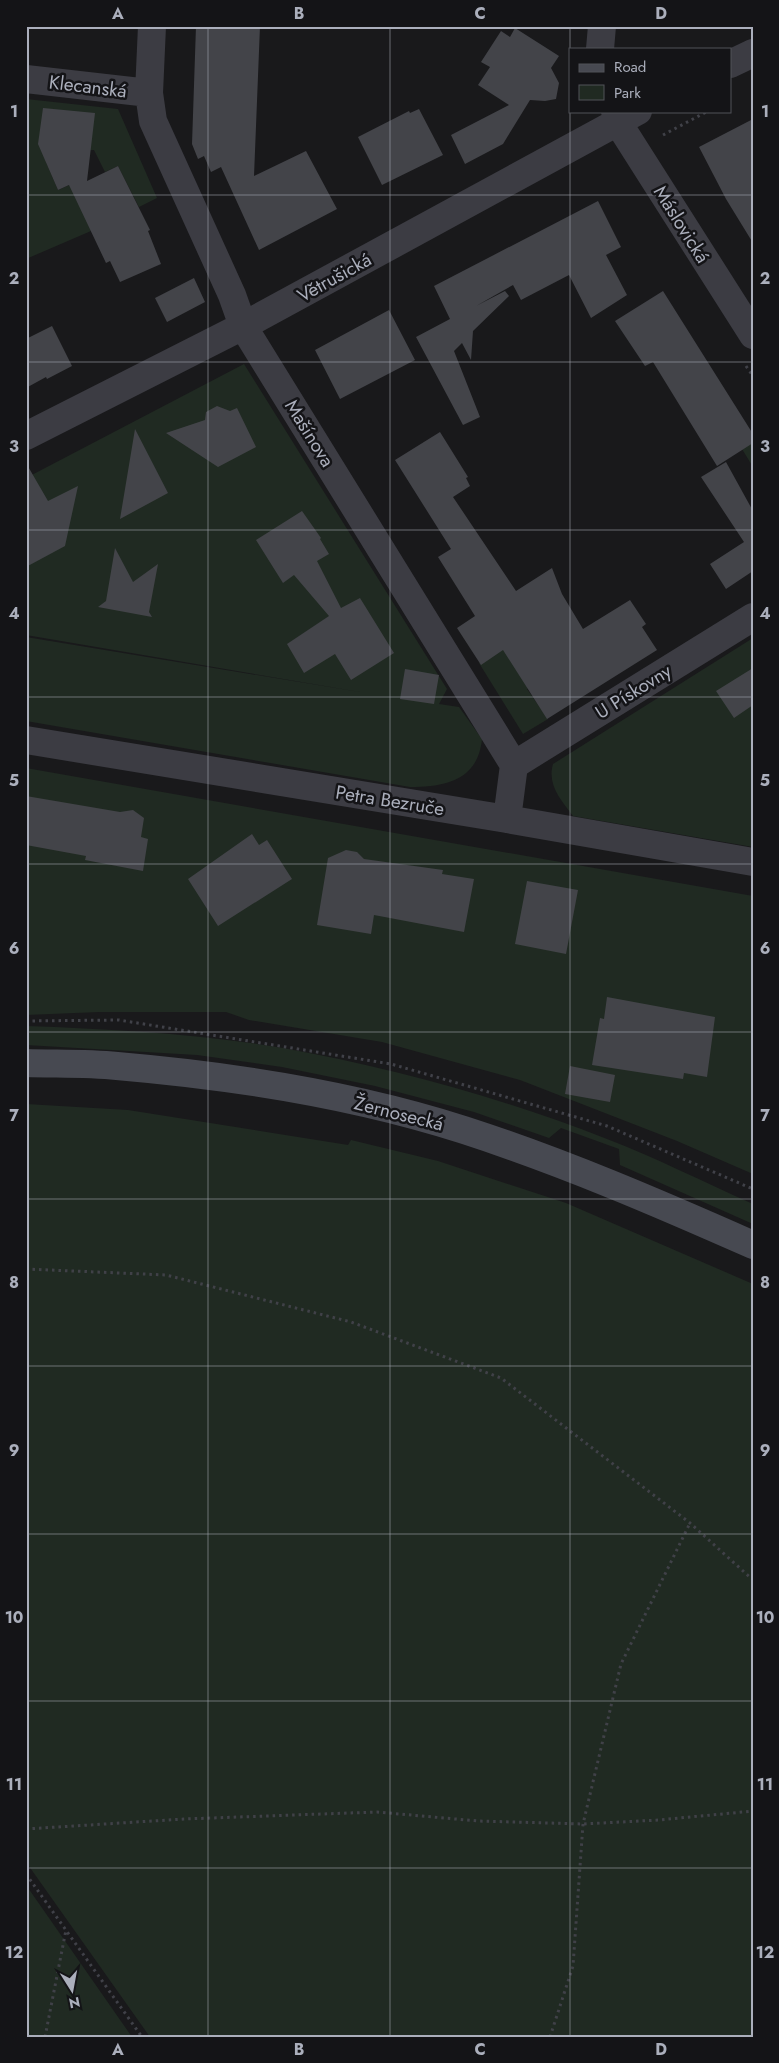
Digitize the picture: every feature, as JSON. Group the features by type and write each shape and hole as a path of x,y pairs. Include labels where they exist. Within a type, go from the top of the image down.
{"street":[{"name":"Mašínova","path":"152,26 149,93 153,121 232,294 244,326 514,765"},
{"path":"600,48 602,26"},
{"path":"732,63 753,53"},
{"name":"Klecanská","path":"26,78 149,93"},
{"name":"Větrušická","path":"26,436 244,326 623,115"},
{"name":"Máslovická","path":"623,115 753,335"},
{"name":"U Pískovny","path":"514,765 753,617"},
{"name":"Petra Bezruče","path":"26,740 508,819 753,862"},
{"path":"508,819 514,765"},
{"name":"Žernosecká","path":"26,1063 116,1066 256,1082 376,1106 463,1130 587,1174 753,1245"}],"path":[{"path":"742,360 753,376"},
{"path":"26,1269 166,1275 351,1322 501,1378 690,1524 753,1580"},
{"path":"550,2037 573,1966 583,1824 621,1664 690,1524"},
{"path":"26,1829 184,1819 376,1812 478,1821 583,1824 659,1820 753,1811"},
{"path":"26,1874 142,2037"},
{"path":"45,2037 66,1930"}],"green space":[{"path":"26,99 118,109 157,198 139,207 118,166 105,172 94,150 70,151 46,162 58,190 74,183 91,231 26,259"},
{"path":"244,364 447,689 439,704 459,707 482,739 474,764 458,778 448,783 410,787 26,721 26,637 366,693 26,635 26,478"},
{"path":"753,442 753,467 742,449"},
{"path":"753,638 753,847 573,816 556,792 552,779 553,764"},
{"path":"516,640 543,678 527,689 548,719 523,734 479,663"},
{"path":"26,768 753,896 753,1174 677,1141 520,1080 382,1042 249,1020 226,1012 99,1012 26,1015"},
{"path":"26,1026 155,1033 251,1043 365,1065 488,1097 568,1124 625,1146 753,1204 753,1224 620,1165 619,1149 561,1128 549,1138 474,1112 375,1086 282,1067 197,1055 26,1045"},
{"path":"26,1104 128,1110 348,1145 351,1140 438,1161 566,1203 753,1284 753,2037 150,2037 26,1862"},
{"path":"26,1885 132,2037 26,2037"}],"building":[{"path":"196,26 260,26 254,176 306,151 337,209 259,250 221,167 211,172 204,156 198,159 192,144"},
{"path":"515,28 559,56 551,68 559,83 556,99 545,101 530,100 503,144 465,164 451,135 509,105 478,85 490,67 481,62 501,31 510,37"},
{"path":"43,108 95,113 87,181 118,166 150,230 148,231 161,264 120,282 110,261 106,263 69,185 58,190 38,144"},
{"path":"419,109 443,155 382,185 358,137 409,111 410,113"},
{"path":"753,119 753,243 726,199 699,147"},
{"path":"598,201 621,247 606,255 627,295 591,318 569,275 521,300 513,285 476,306 505,291 509,296 473,331 471,360 462,343 454,351 480,417 463,425 416,337 450,319 434,286"},
{"path":"194,278 205,302 167,322 155,298"},
{"path":"663,291 753,434 753,443 717,466 653,362 645,366 615,321"},
{"path":"389,310 415,360 340,399 315,350"},
{"path":"52,326 72,366 26,388 26,339"},
{"path":"217,406 230,411 237,408 256,447 218,467 166,433 205,420 206,412"},
{"path":"135,429 168,493 120,519"},
{"path":"440,432 468,477 466,478 470,486 453,497 516,591 552,568 562,594 583,629 630,600 646,624 642,627 657,650 547,719 503,650 481,665 457,628 475,616 438,557 451,549 395,460"},
{"path":"726,462 753,511 753,571 726,589 710,564 744,542 701,477"},
{"path":"26,463 48,501 78,486 65,546 26,567"},
{"path":"302,511 321,538 329,554 317,561 341,608 360,598 394,653 351,680 335,654 304,673 287,644 329,616 294,575 283,583 256,540"},
{"path":"115,548 133,582 158,564 149,612 152,617 98,607 106,601"},
{"path":"753,668 753,705 734,718 716,691"},
{"path":"405,669 439,675 434,704 400,699"},
{"path":"26,796 120,812 133,810 144,818 141,837 148,839 143,871 85,860 86,856 26,845"},
{"path":"252,834 259,845 267,840 292,879 218,926 188,879"},
{"path":"346,850 357,852 364,859 443,870 442,874 474,879 464,932 374,915 371,934 317,925 328,858"},
{"path":"527,881 578,890 566,954 515,944"},
{"path":"607,997 715,1017 707,1077 684,1073 683,1079 592,1065 600,1018 604,1019"},
{"path":"570,1066 615,1075 610,1102 565,1094"}]}
